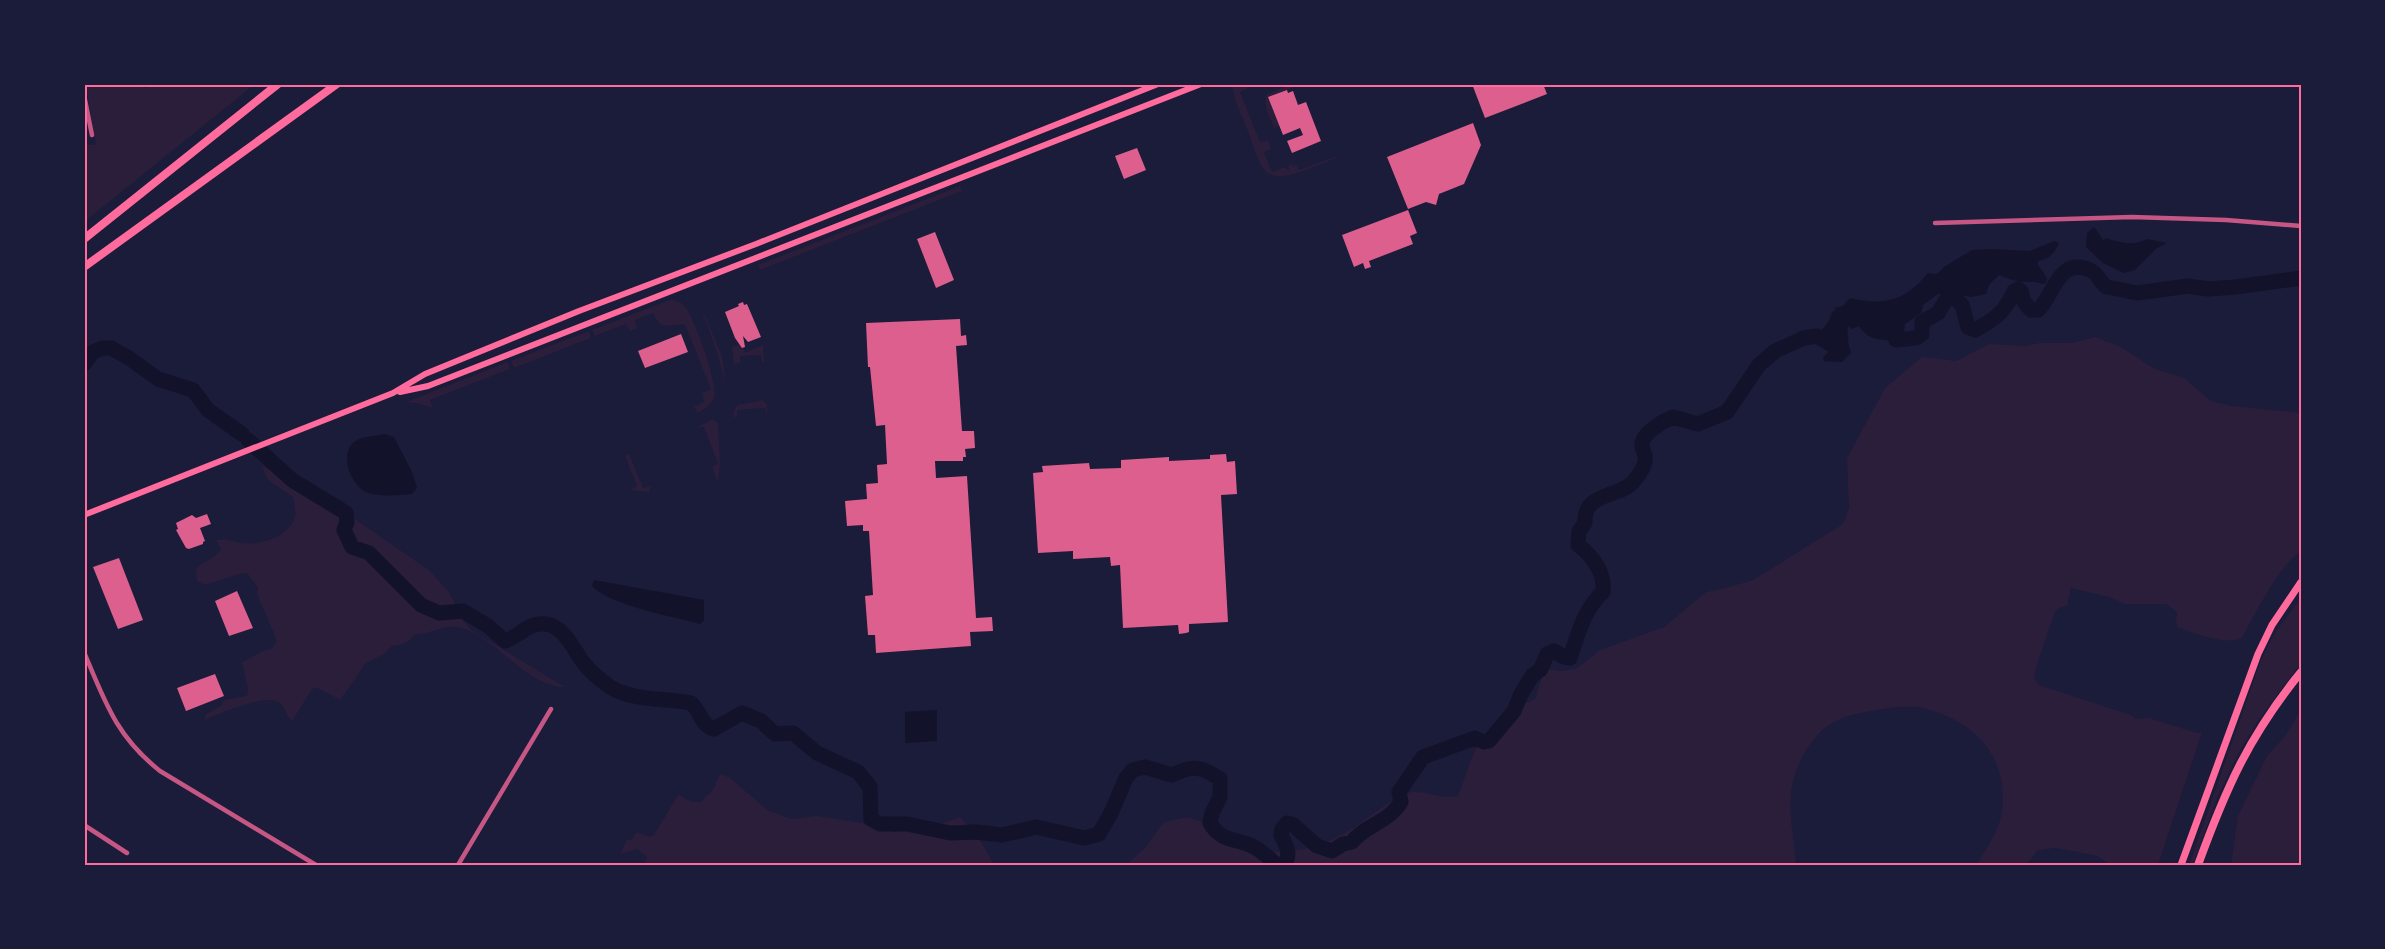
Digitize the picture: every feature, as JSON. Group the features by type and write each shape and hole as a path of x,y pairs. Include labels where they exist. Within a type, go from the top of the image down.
{"highway":[{"path":"84,239 278,84"},
{"path":"84,267 337,84"},
{"path":"2199,865 2225,792 2239,763 2263,722 2301,672"}],"main road":[{"path":"84,515 393,393 425,374 579,311 756,244 1158,84"},
{"path":"393,393 428,386 1201,84"},
{"path":"2181,865 2258,654 2272,625 2301,582"}],"street":[{"path":"84,95 92,135"},
{"path":"1935,223 2132,217 2226,220 2301,226"},
{"path":"84,652 115,724 127,742 142,757 160,771 316,865"},
{"path":"467,865 459,863 551,709"},
{"path":"84,825 128,853"}],"shaded area":[{"path":"137,84 144,88 159,84 255,84 84,222 84,144 96,145 86,86"},
{"path":"1233,84 1246,84 1248,88 1240,92 1260,142 1268,140 1271,149 1264,152 1272,172 1285,167 1287,170 1292,164 1294,167 1295,163 1299,170 1340,155 1328,162 1290,175 1270,174 1259,162 1236,101"},
{"path":"1294,84 1292,88 1268,97 1280,126 1274,128 1266,107 1267,94"},
{"path":"960,186 962,191 760,270 758,265"},
{"path":"2094,227 2104,241 2105,238 2131,243 2147,239 2167,243 2157,248 2135,270 2124,273 2103,263 2086,247 2087,233"},
{"path":"2054,241 2059,243 2053,253 2038,261 2038,265 2047,278 2046,283 2018,281 1999,275 1989,285 1986,294 1971,297 1938,294 1923,305 1921,313 1905,324 1904,331 1912,335 1915,340 1910,345 1903,346 1898,341 1876,339 1867,335 1859,326 1852,329 1848,326 1847,339 1851,353 1842,362 1824,361 1823,358 1830,350 1821,331 1829,321 1832,312 1836,310 1834,308 1843,306 1850,298 1874,301 1894,299 1911,290 1928,273 1937,274 1944,267 1972,250 2030,251"},
{"path":"696,293 722,357 726,385 717,352"},
{"path":"670,300 681,303 690,315 713,379 713,400 698,413 694,407 704,402 702,393 711,389 685,325 663,325 653,313 635,320 637,328 630,331 626,324 595,336 592,330"},
{"path":"589,331 591,338 514,368 511,361"},
{"path":"2095,337 2121,347 2155,369 2184,378 2211,401 2232,406 2301,413 2301,551 2292,558 2276,579 2242,638 2218,640 2178,628 2177,612 2166,604 2125,604 2109,597 2071,588 2067,606 2055,612 2038,661 2034,678 2039,685 2131,715 2136,719 2149,718 2197,733 2202,732 2158,865 2110,865 2098,856 2055,848 2038,850 2026,865 1977,865 1994,835 2001,816 2003,798 1997,766 1981,740 1955,720 1922,708 1899,707 1859,713 1830,724 1806,751 1794,778 1791,798 1796,865 1126,865 1145,848 1163,823 1179,819 1189,818 1200,822 1243,846 1275,852 1291,851 1309,848 1334,838 1406,794 1419,792 1447,797 1458,796 1478,745 1487,735 1516,716 1524,704 1535,699 1542,677 1548,669 1560,671 1576,669 1600,650 1664,627 1706,592 1753,580 1843,524 1849,508 1847,458 1885,388 1922,357 1956,361 1989,344 2026,346 2039,343 2072,343"},
{"path":"741,344 745,353 763,345 764,362 762,362 761,355 740,356 740,363 734,364 732,347"},
{"path":"508,362 510,369 430,400 433,408 406,402"},
{"path":"763,400 767,405 767,416 765,408 737,410 737,417 734,417 734,410 738,405"},
{"path":"713,419 718,423 720,463 718,482 712,467 718,464 704,427 696,428"},
{"path":"385,434 394,437 412,472 417,488 412,494 369,493 357,485 349,471 347,456 353,443 364,438"},
{"path":"629,454 643,488 651,486 649,492 630,490 637,486 625,456"},
{"path":"261,465 297,485 325,496 429,570 449,592 471,630 565,687 536,678 483,638 470,631 451,627 415,634 408,641 392,646 384,654 366,663 340,700 313,688 292,721 278,702 271,700 241,706 204,720 206,714 221,706 224,700 247,696 248,689 242,662 272,649 277,641 257,594 258,588 247,573 205,585 197,581 196,573 197,567 215,556 221,549 216,540 244,543 267,541 282,534 292,523 295,514 293,497 268,480"},
{"path":"594,580 704,600 704,620 700,624 627,605 601,593 592,586"},
{"path":"2301,598 2301,663 2260,718 2239,752 2217,798 2193,865 2189,865 2261,660 2276,631"},
{"path":"937,710 937,741 905,743 905,712"},
{"path":"2301,710 2301,865 2231,865 2238,816 2267,756 2285,736"},
{"path":"720,774 730,778 769,811 792,819 816,816 873,825 894,832 924,825 941,824 960,817 978,836 994,865 643,865 647,857 637,849 620,854 627,840 631,840 637,832 650,837 654,835 678,795 693,802 702,802 712,792"}],"building":[{"path":"1472,84 1543,84 1547,94 1485,118"},
{"path":"1287,90 1288,93 1293,91 1298,105 1306,102 1321,141 1292,153 1287,141 1303,135 1300,128 1283,135 1268,97"},
{"path":"1473,123 1481,145 1464,184 1439,194 1436,205 1426,202 1408,209 1387,157"},
{"path":"1137,148 1146,170 1124,179 1115,156"},
{"path":"1408,210 1417,233 1410,236 1413,244 1369,261 1371,267 1365,269 1363,263 1354,267 1342,235"},
{"path":"935,232 954,280 936,288 917,239"},
{"path":"743,302 744,305 747,304 761,337 748,342 743,336 745,347 742,348 735,338 725,312"},
{"path":"960,319 961,336 966,335 967,345 956,346 962,431 974,431 975,448 965,449 966,457 963,457 963,461 935,461 936,478 967,476 976,618 992,617 993,631 970,632 971,646 876,653 875,635 868,635 865,596 873,595 869,531 863,531 863,525 847,526 845,501 867,499 866,484 878,483 877,465 887,464 885,425 876,426 870,367 868,367 866,323"},
{"path":"681,334 688,352 645,368 638,351"},
{"path":"1226,454 1227,462 1235,461 1237,494 1221,495 1228,622 1189,624 1189,632 1179,634 1178,625 1123,628 1120,565 1111,566 1110,557 1073,559 1073,551 1038,553 1033,473 1043,472 1042,466 1089,463 1090,469 1121,468 1121,460 1169,457 1169,461 1210,459 1210,455"},
{"path":"207,514 211,524 200,528 205,541 203,544 186,548 176,530 178,529 176,523 192,515 196,518"},
{"path":"119,558 143,620 118,629 93,567"},
{"path":"237,591 253,628 229,636 215,601"},
{"path":"215,674 224,696 186,711 177,688"}],"waterway":[{"path":"1896,340 1916,338 1922,334 1922,322 1938,313 1948,297 1952,296 1962,305 1968,327 1975,330 1999,314 2014,291 2018,289 2031,310 2038,310 2058,280 2071,268 2079,267 2090,270 2107,287 2137,293 2188,286 2208,289 2236,287 2301,278"},
{"path":"1284,865 1288,853 1281,835 1287,823 1292,824 1317,846 1332,851 1343,844 1352,842 1363,831 1396,809 1401,802 1399,792 1423,757 1475,738 1484,742 1489,741 1514,711 1521,694 1532,676 1541,669 1547,654 1554,651 1570,658 1586,614 1603,592 1602,578 1597,566 1589,554 1578,545 1579,531 1585,523 1590,505 1628,486 1638,476 1645,459 1643,439 1650,431 1673,417 1698,424 1727,412 1759,365 1775,351 1804,338 1817,336 1832,345 1836,345 1841,339"},
{"path":"84,364 93,352 111,348 158,379 193,390 208,410 242,434"},
{"path":"248,440 292,480 346,513 347,522 344,530 352,547 369,553 421,605 439,613 463,611 488,626 505,641 534,625 553,626 564,635 591,671 619,692 639,697 691,703 703,721 714,729 742,713 761,721 775,734 793,733 817,753 858,772 870,787 871,819 880,824 907,824 950,833 976,832 1002,835 1036,827 1084,838 1099,834 1126,778 1133,770 1145,767 1172,775 1197,768 1220,779 1220,797 1210,823 1214,829 1227,838 1254,847 1277,865"}]}
